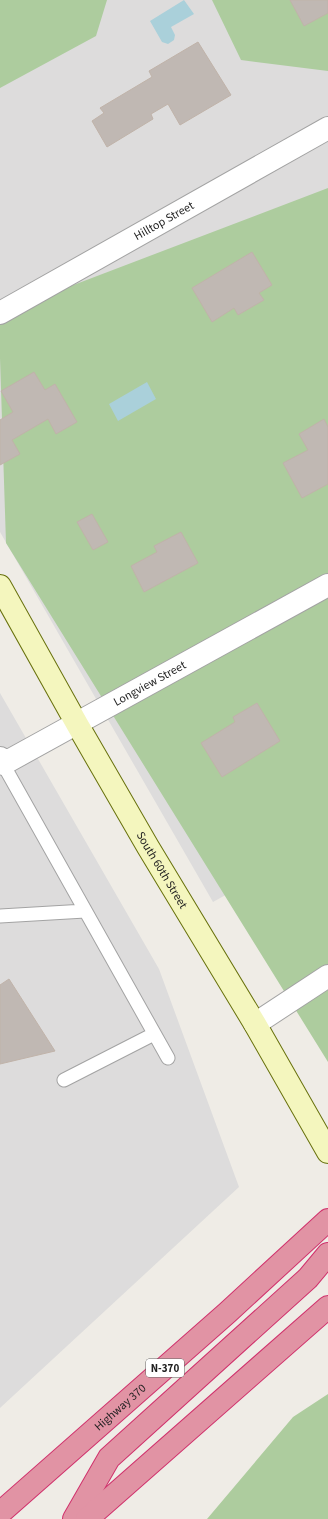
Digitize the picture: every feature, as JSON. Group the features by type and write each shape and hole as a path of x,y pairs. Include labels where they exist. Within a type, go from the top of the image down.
{"highway":[{"name":"Highway 370","path":"0,1513 227,1313 328,1220"},
{"path":"74,1519 109,1458 308,1278 328,1254"},
{"path":"87,1519 328,1307"}],"street":[{"name":"Hilltop Street","path":"0,313 328,128"},
{"name":"Longview Street","path":"1,763 77,724 328,585"},
{"name":"South 60th Street","path":"0,586 148,847 255,1024 328,1152"},
{"path":"255,1024 328,976"}],"lane":[{"path":"1,763 168,1058"},
{"path":"0,916 85,911"},
{"path":"64,1080 154,1034"}],"shaded area":[{"path":"0,0 328,0 328,838 213,902 0,532"},
{"path":"0,693 159,969 239,1187 0,1408"}],"green space":[{"path":"0,0 107,0 96,36 0,88"},
{"path":"212,0 328,0 328,71 241,60"},
{"path":"328,188 328,1062 6,543 0,313"},
{"path":"328,1394 328,1519 207,1519 293,1417"}],"water":[{"path":"184,0 194,14 171,27 175,35 174,40 168,44 162,42 150,21"},
{"path":"147,382 156,399 118,421 109,404"}],"building":[{"path":"290,0 328,0 328,13 304,26"},
{"path":"198,42 231,95 180,125 168,104 151,114 153,119 107,147 92,121 104,113 100,108 152,77 149,71"},
{"path":"252,252 272,285 259,293 264,300 238,315 234,308 212,322 192,288"},
{"path":"34,372 45,390 55,384 77,422 56,434 48,419 12,440 20,454 0,465 0,420 13,412 1,391"},
{"path":"324,419 328,427 328,484 302,498 283,463 308,450 299,434"},
{"path":"92,514 108,542 93,550 77,522"},
{"path":"181,532 198,563 144,592 131,566 157,552 154,546"},
{"path":"257,703 280,741 222,777 201,743 235,722 233,717"},
{"path":"9,979 55,1051 0,1064 0,985"}]}
